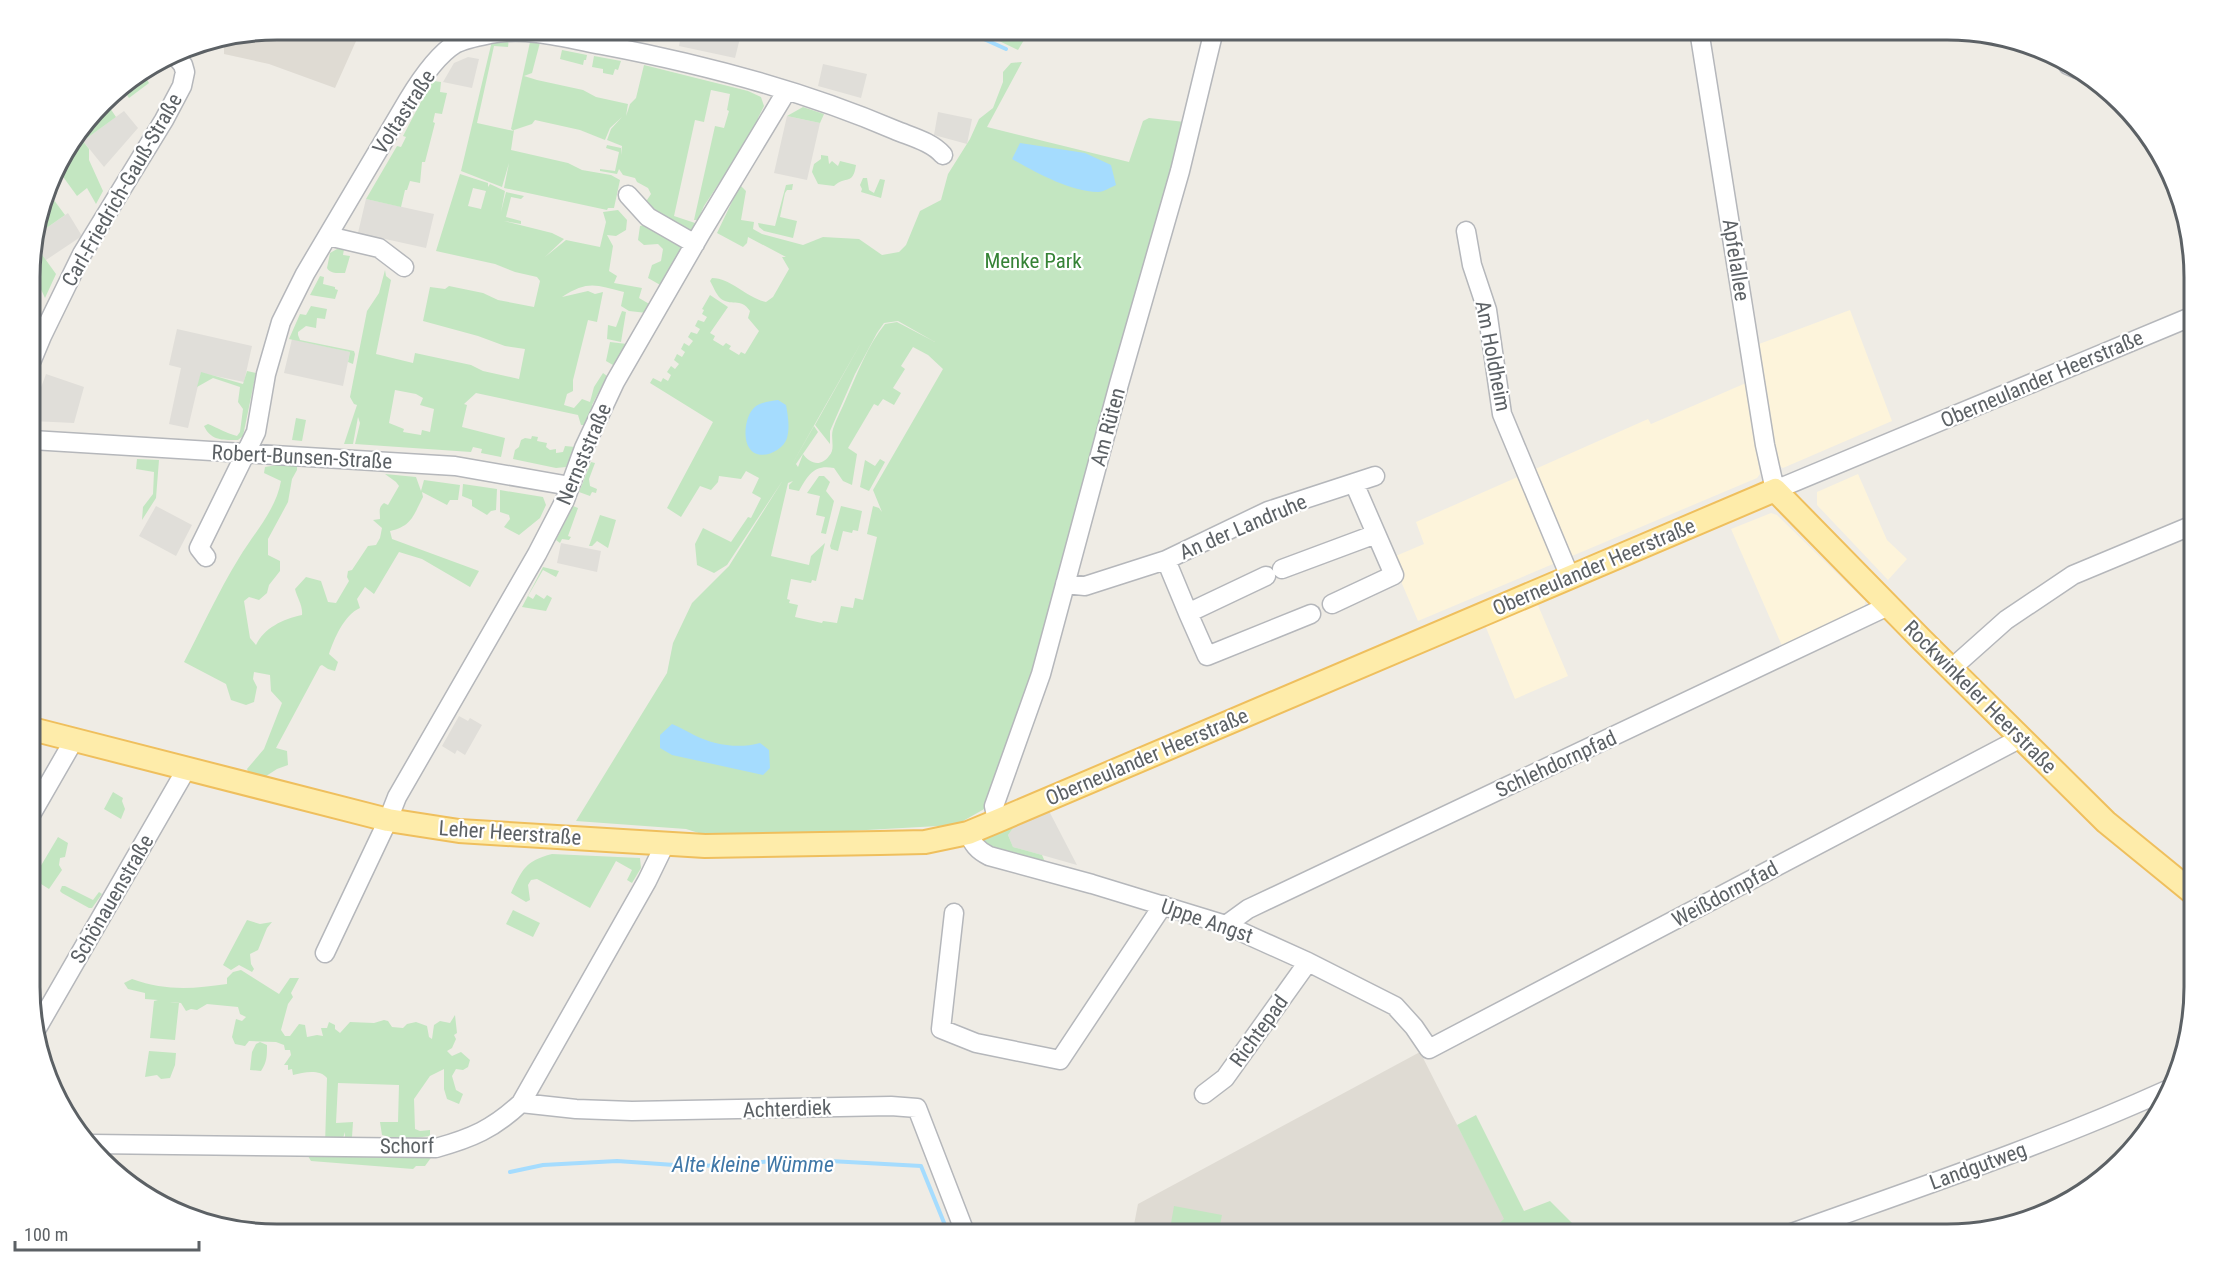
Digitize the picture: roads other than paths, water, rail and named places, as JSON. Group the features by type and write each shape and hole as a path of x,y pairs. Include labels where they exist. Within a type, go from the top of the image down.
{"main road":[{"name":"Oberneulander Heerstraße","path":"997,821 1775,490"},
{"name":"Rockwinkeler Heerstraße","path":"1775,490 1887,606 2106,822 2184,886"},
{"name":"Leher Heerstraße","path":"40,731 388,820 459,831 705,846 925,842 968,833 997,821"}],"street":[{"name":"Voltastraße","path":"206,556 199,548 256,432 266,374 281,322 305,274 416,87 451,40"},
{"name":"Voltastraße","path":"574,40 716,69 865,117 934,147 943,155"},
{"name":"Am Rüten","path":"997,821 994,806 1041,674 1174,192 1212,40"},
{"name":"Apfelallee","path":"1701,40 1767,454 1775,490"},
{"name":"Carl-Friedrich-Gauß-Straße","path":"40,341 82,254 164,120 182,86 185,72 180,62"},
{"name":"Nernststraße","path":"325,953 397,797 480,656 565,500 615,382 786,92"},
{"path":"628,195 648,217 695,244"},
{"name":"Am Holdheim","path":"1466,231 1472,265 1487,310 1502,414 1570,577"},
{"path":"328,236 380,248 405,267"},
{"name":"Oberneulander Heerstraße","path":"1775,490 2184,320"},
{"name":"Robert-Bunsen-Straße","path":"40,440 455,466 570,486"},
{"name":"An der Landruhe","path":"1065,584 1085,586 1166,560 1268,511 1375,476"},
{"path":"1332,604 1394,575 1353,483"},
{"path":"1951,669 2006,620 2073,575 2184,529"},
{"path":"1188,613 1274,572 1376,534"},
{"name":"An der Landruhe","path":"1166,560 1207,656 1311,614"},
{"name":"Schlehdornpfad","path":"1226,925 1248,909 1887,606"},
{"name":"Weißdornpfad","path":"1429,1049 2022,738"},
{"path":"40,799 74,740"},
{"name":"Schönauenstraße","path":"43,1018 187,768"},
{"name":"Uppe Angst","path":"968,833 973,845 980,852 989,856 1092,884 1226,925 1308,962 1395,1006 1414,1027 1429,1049"},
{"name":"Schorf","path":"99,1144 436,1148 474,1137 504,1119 521,1103 665,844"},
{"path":"954,914 941,1029 976,1043 1060,1060 1163,905"},
{"name":"Richtepad","path":"1204,1094 1225,1078 1308,962"},
{"name":"Landgutweg","path":"1815,1224 1998,1160 2098,1121 2158,1095"},
{"name":"Achterdiek","path":"521,1103 632,1112 891,1106 917,1108 962,1224"}],"water":[{"path":"1020,143 1085,153 1111,165 1116,185 1098,192 1076,188 1054,180 1012,159"},
{"path":"778,400 786,405 789,426 787,438 776,451 759,455 754,453 748,445 745,433 747,420 756,406"},
{"path":"672,724 718,744 743,746 760,743 769,750 770,768 763,775 672,755 660,748 660,735"}],"waterway":[{"path":"986,40 1006,49"},
{"name":"Alte kleine Wümme","path":"510,1172 543,1165 617,1161 689,1166 737,1165 771,1161 830,1161 921,1166 945,1224"}],"park label":[{"name":"Menke Park","path":"1033,261"}]}
